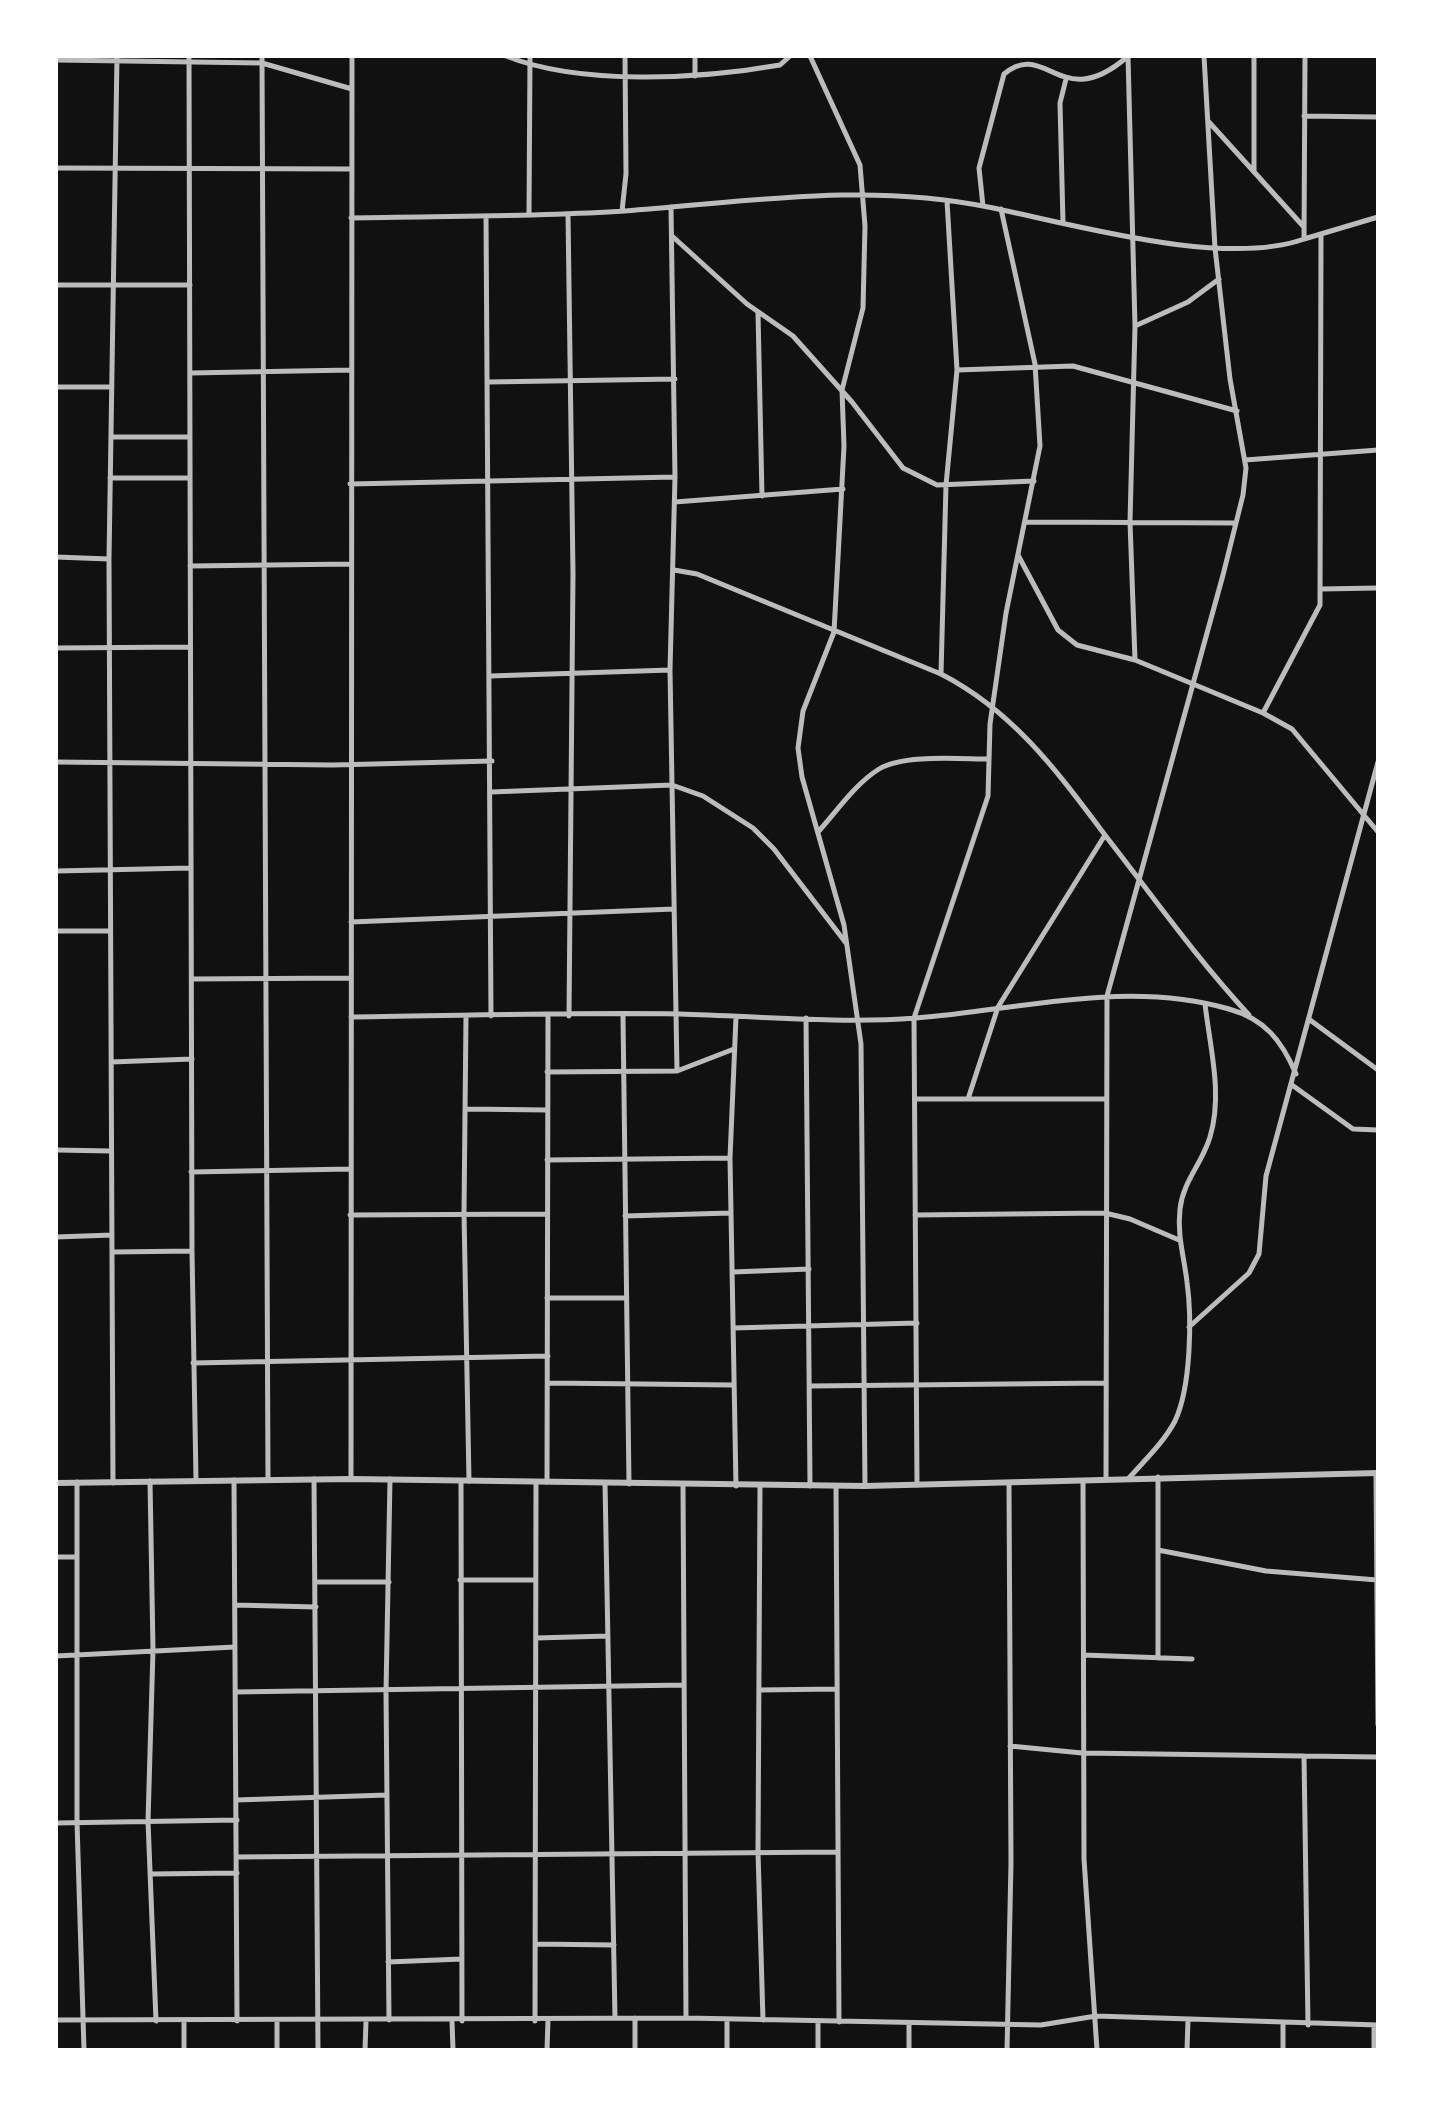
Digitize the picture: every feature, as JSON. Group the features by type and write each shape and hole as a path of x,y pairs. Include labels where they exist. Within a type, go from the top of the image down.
{"street":[{"path":"351,1479 352,56"},
{"path":"506,56 530,66 626,76 695,76 780,65 790,56"},
{"path":"529,214 530,56"},
{"path":"622,211 626,174 625,56"},
{"path":"695,56 695,76"},
{"path":"810,56 855,153 864,194 866,282 842,390 843,489 834,632 799,730 798,761 847,944 857,1018 865,1325 865,1486"},
{"path":"983,206 979,168 1004,74 1010,68 1031,64 1066,79 1086,81 1099,78 1128,56"},
{"path":"1128,56 1134,236 1130,522 1135,660"},
{"path":"1106,1479 1107,996 1141,882 1236,523 1245,460 1215,248 1204,56"},
{"path":"1254,56 1254,173"},
{"path":"1304,239 1305,56"},
{"path":"113,1483 109,559 117,58"},
{"path":"189,58 191,1172 196,1480"},
{"path":"56,60 262,60 352,89"},
{"path":"262,60 266,373 268,1479"},
{"path":"1063,223 1060,103 1066,79"},
{"path":"1304,116 1378,117"},
{"path":"1208,121 1304,227"},
{"path":"56,168 352,169"},
{"path":"351,218 568,214 864,194 983,206 1134,236 1215,248 1258,250 1378,217"},
{"path":"941,674 946,485 957,370 947,201"},
{"path":"671,207 675,502 670,670 677,1071"},
{"path":"917,1485 914,1018 984,815 993,706 1018,554 1034,481 1041,425 1035,364 1001,209"},
{"path":"568,214 573,380 569,1016"},
{"path":"486,216 492,761 491,1016"},
{"path":"1263,713 1317,614 1321,589 1321,234"},
{"path":"672,236 758,312 793,336 842,390 903,468 927,482 946,485 1034,481"},
{"path":"1135,326 1188,302 1219,279"},
{"path":"56,285 190,285"},
{"path":"758,312 762,496"},
{"path":"957,370 1035,364 1073,366 1237,411"},
{"path":"190,373 351,370"},
{"path":"488,382 675,379"},
{"path":"56,387 111,387"},
{"path":"111,437 190,437"},
{"path":"1245,460 1378,450"},
{"path":"350,484 675,477"},
{"path":"110,478 190,478"},
{"path":"675,502 843,489"},
{"path":"1026,522 1236,523"},
{"path":"1018,554 1058,630 1066,638 1077,645 1135,660 1263,713 1303,740 1378,832"},
{"path":"56,557 109,559"},
{"path":"190,566 350,564"},
{"path":"674,570 697,574 941,674 993,706 1053,764 1210,972 1250,1017 1279,1040 1296,1074"},
{"path":"1321,589 1378,588"},
{"path":"56,648 189,647"},
{"path":"490,676 670,670"},
{"path":"818,832 865,779 882,767 911,761 989,759"},
{"path":"56,762 350,764 492,761"},
{"path":"1189,1327 1256,1263 1266,1176 1378,762"},
{"path":"491,792 672,785 703,796 753,828 774,849 847,944"},
{"path":"968,1099 998,1007 1105,835"},
{"path":"56,871 190,868"},
{"path":"351,922 674,909"},
{"path":"56,931 110,931"},
{"path":"192,979 351,978"},
{"path":"351,1017 678,1014 914,1018 1107,996 1205,1004 1250,1017"},
{"path":"1129,1478 1167,1433 1180,1407 1189,1327 1187,1283 1179,1240 1182,1192 1205,1151 1215,1113 1215,1078 1205,1004"},
{"path":"462,2021 460,1580 465,1481 466,1016"},
{"path":"547,1482 548,1016"},
{"path":"623,1016 629,1484"},
{"path":"736,1017 730,1158 736,1486"},
{"path":"806,1018 810,1486"},
{"path":"1310,1020 1378,1070"},
{"path":"547,1072 677,1071 734,1049"},
{"path":"111,1062 192,1059"},
{"path":"1292,1085 1353,1129 1378,1130"},
{"path":"915,1099 1105,1099"},
{"path":"466,1109 547,1110"},
{"path":"56,1150 111,1151"},
{"path":"547,1160 730,1158"},
{"path":"191,1172 350,1169"},
{"path":"625,1216 731,1213"},
{"path":"915,1215 1105,1213 1130,1219 1179,1240"},
{"path":"350,1215 547,1214"},
{"path":"56,1237 112,1235"},
{"path":"113,1252 192,1251"},
{"path":"733,1272 809,1269"},
{"path":"547,1298 626,1298"},
{"path":"733,1328 917,1323"},
{"path":"193,1363 548,1356"},
{"path":"548,1383 733,1385"},
{"path":"810,1386 1105,1383"},
{"path":"56,1483 390,1479 865,1486 1009,1484 1158,1476 1377,1473 1378,1725"},
{"path":"1158,1476 1158,1658"},
{"path":"314,1479 318,2050"},
{"path":"389,2020 386,1692 390,1479"},
{"path":"234,1480 237,2021"},
{"path":"150,1481 153,1650 148,1821 156,2021"},
{"path":"1083,1481 1084,1871 1097,2050"},
{"path":"77,1482 77,1822 84,2050"},
{"path":"535,2021 536,1482"},
{"path":"605,1483 615,2018"},
{"path":"1007,2050 1009,1484"},
{"path":"683,1485 686,2018"},
{"path":"760,1486 758,1852 763,2020"},
{"path":"836,1486 839,2022"},
{"path":"1158,1550 1266,1571 1377,1580"},
{"path":"56,1557 76,1557"},
{"path":"460,1580 536,1580"},
{"path":"316,1582 389,1582"},
{"path":"235,1605 316,1607"},
{"path":"536,1638 608,1636"},
{"path":"56,1656 235,1647"},
{"path":"1084,1655 1192,1659"},
{"path":"235,1692 684,1685"},
{"path":"759,1690 837,1689"},
{"path":"1010,1746 1082,1753 1378,1757"},
{"path":"1304,1756 1308,2025"},
{"path":"236,1800 387,1795"},
{"path":"56,1823 237,1820"},
{"path":"237,1857 837,1852"},
{"path":"150,1874 237,1873"},
{"path":"535,1944 614,1945"},
{"path":"388,1962 462,1959"},
{"path":"56,2020 535,2021 686,2018 1041,2025 1096,2016 1376,2025 1374,2050"},
{"path":"635,2018 635,2050"},
{"path":"727,2019 727,2050"},
{"path":"184,2020 184,2050"},
{"path":"547,2050 548,2020"},
{"path":"1187,2050 1188,2020"},
{"path":"277,2021 277,2050"},
{"path":"365,2050 366,2021"},
{"path":"452,2021 453,2050"},
{"path":"818,2022 818,2050"},
{"path":"909,2023 909,2050"},
{"path":"1283,2023 1283,2050"}]}
